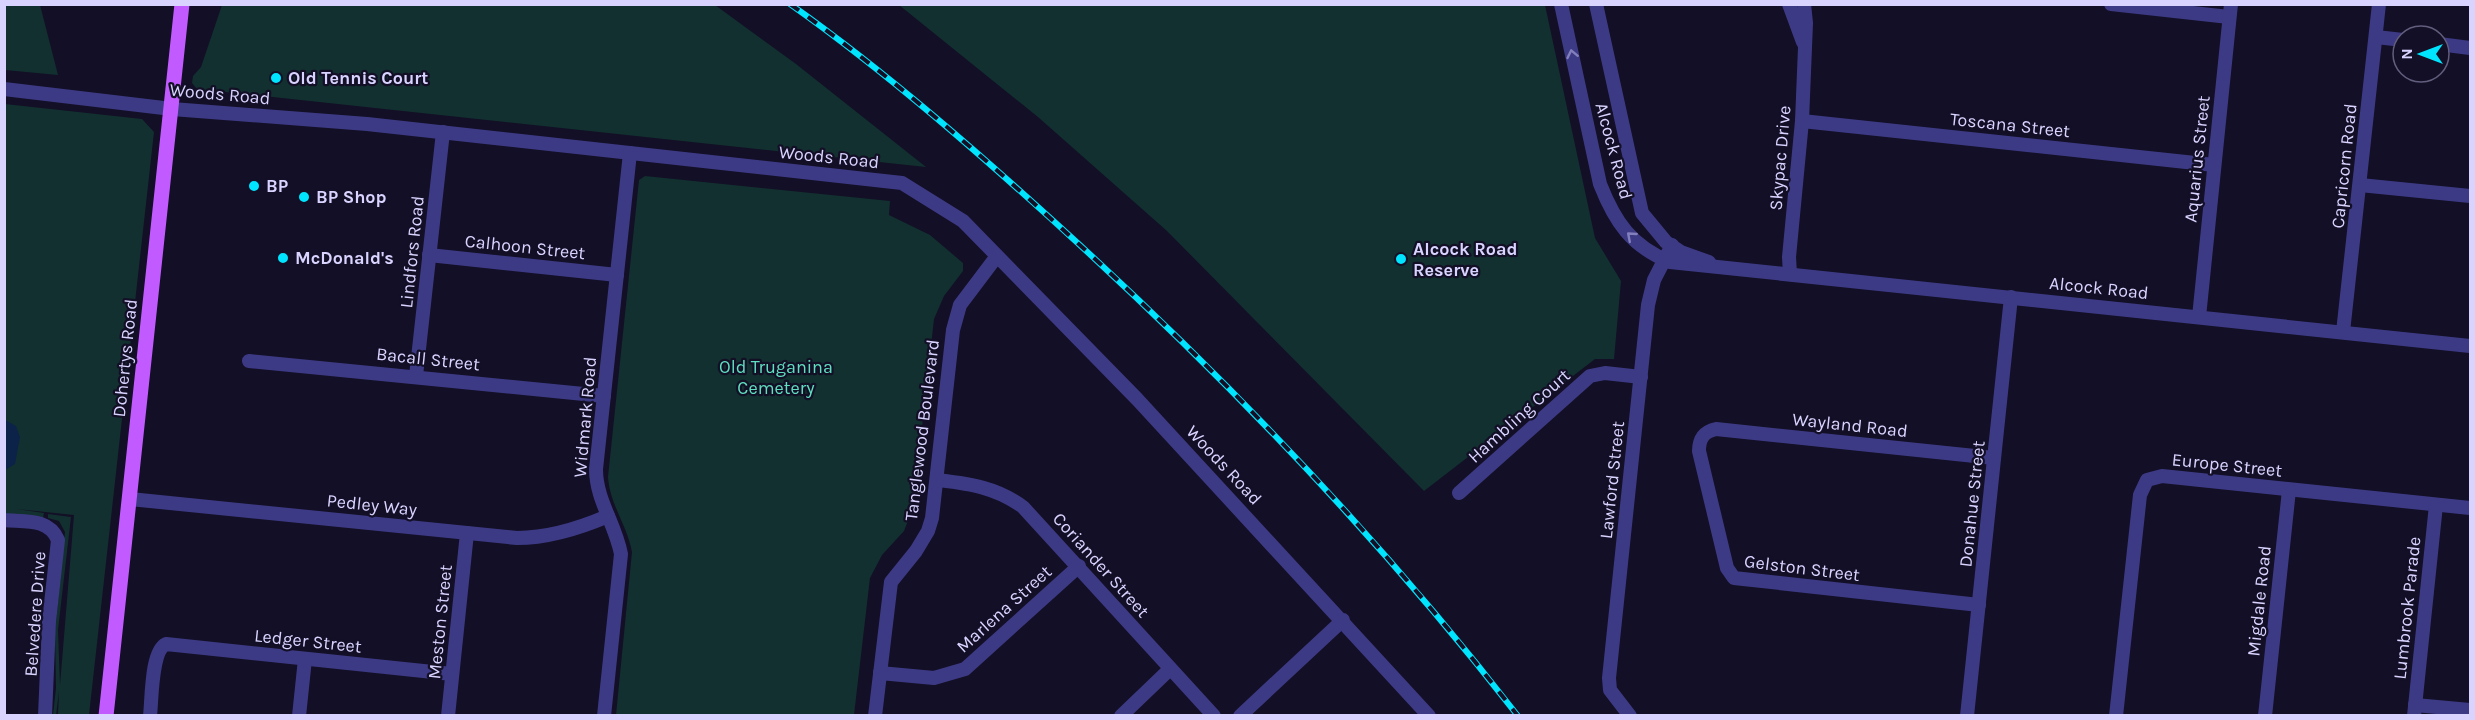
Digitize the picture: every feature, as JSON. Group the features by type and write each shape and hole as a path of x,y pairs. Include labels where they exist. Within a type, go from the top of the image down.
{"main road":[{"name":"Dohertys Road","path":"106,716 182,4"}],"street":[{"name":"Alcock Road","path":"1561,4 1600,184 1622,229 1664,260 1683,265 1723,267 2470,346"},
{"name":"Alcock Road","path":"1596,4 1638,202 1648,222 1672,245 1696,258 1723,267"},
{"name":"Skypac Drive","path":"1789,4 1804,44"},
{"name":"Skypac Drive","path":"1790,274 1789,257 1802,121 1806,23 1804,4"},
{"path":"2111,4 2230,11"},
{"name":"Capricorn Road","path":"2343,332 2379,4"},
{"name":"Aquarius Street","path":"2199,317 2230,11"},
{"path":"2376,37 2391,39"},
{"path":"2451,46 2470,48"},
{"name":"Woods Road","path":"4,89 172,108 443,132 902,183 963,221 1137,399 1429,716"},
{"name":"Toscana Street","path":"1802,121 2214,165"},
{"name":"Lindfors Road","path":"416,376 443,132"},
{"name":"Widmark Road","path":"604,716 621,554 596,484 630,153"},
{"path":"2360,185 2470,196"},
{"name":"Lawford Street","path":"1630,716 1610,690 1609,678 1650,296 1672,245"},
{"name":"Calhoon Street","path":"429,255 617,275"},
{"name":"Tanglewood Boulevard","path":"875,716 891,582 928,531 938,480 952,330 960,305 997,256"},
{"name":"Donahue Street","path":"1967,716 2011,297"},
{"name":"Bacall Street","path":"249,360 604,396"},
{"name":"Hambling Court","path":"1459,493 1590,376 1605,373 1641,377"},
{"name":"Wayland Road","path":"1703,435 1716,429 1994,458"},
{"name":"Gelston Street","path":"1703,435 1699,441 1698,452 1725,561 1734,578 1979,605"},
{"name":"Europe Street","path":"2116,716 2142,486 2147,480 2162,476 2470,508"},
{"name":"Coriander Street","path":"938,480 986,486 1007,494 1023,507 1214,716"},
{"name":"Migdale Road","path":"2265,716 2289,490"},
{"name":"Pedley Way","path":"129,499 534,538 587,525 608,516"},
{"name":"Lumbrook Parade","path":"2414,710 2436,505"},
{"name":"Belvedere Drive","path":"4,520 45,524 55,532 58,540 49,622 45,716"},
{"name":"Meston Street","path":"448,716 467,533"},
{"name":"Marlena Street","path":"880,673 934,678 965,669 1079,566"},
{"path":"1240,716 1343,620"},
{"name":"Ledger Street","path":"150,716 156,657 161,647 172,644 452,674"},
{"path":"299,716 305,659"},
{"path":"1121,716 1170,669"},
{"path":"2414,710 2470,710"}],"green space":[{"path":"5,4 40,5 58,75 5,70"},
{"path":"222,5 715,5 796,64 926,167 197,89 192,83 193,76 201,67"},
{"name":"Alcock Road Reserve","path":"899,5 1545,5 1595,238 1621,281 1614,359 1595,359 1424,491 1167,231 1038,117"},
{"path":"5,104 142,119 154,132 89,715 58,715 59,691 56,715 53,715 56,688 55,633 65,532 59,521 48,518 48,514 71,517 58,630 60,685 74,515 17,509 44,513 43,518 5,514"},
{"name":"Old Truganina Cemetery","path":"645,176 890,201 889,215 930,235 963,263 963,271 944,296 934,319 913,508 904,531 882,555 870,578 854,715 616,715 632,552 612,497 608,477 639,180"}],"water":[{"path":"5,420 16,426 20,437 15,464 5,470"}],"railway":[{"path":"790,4 863,58 968,145 1070,236 1189,349 1304,466 1360,527 1467,651 1518,716"}],"place":[{"name":"Old Tennis Court","path":"276,78"},
{"name":"BP","path":"254,186"},
{"name":"BP Shop","path":"304,197"},
{"name":"McDonald's","path":"283,258"},
{"name":"Alcock Road Reserve","path":"1401,259"}]}
